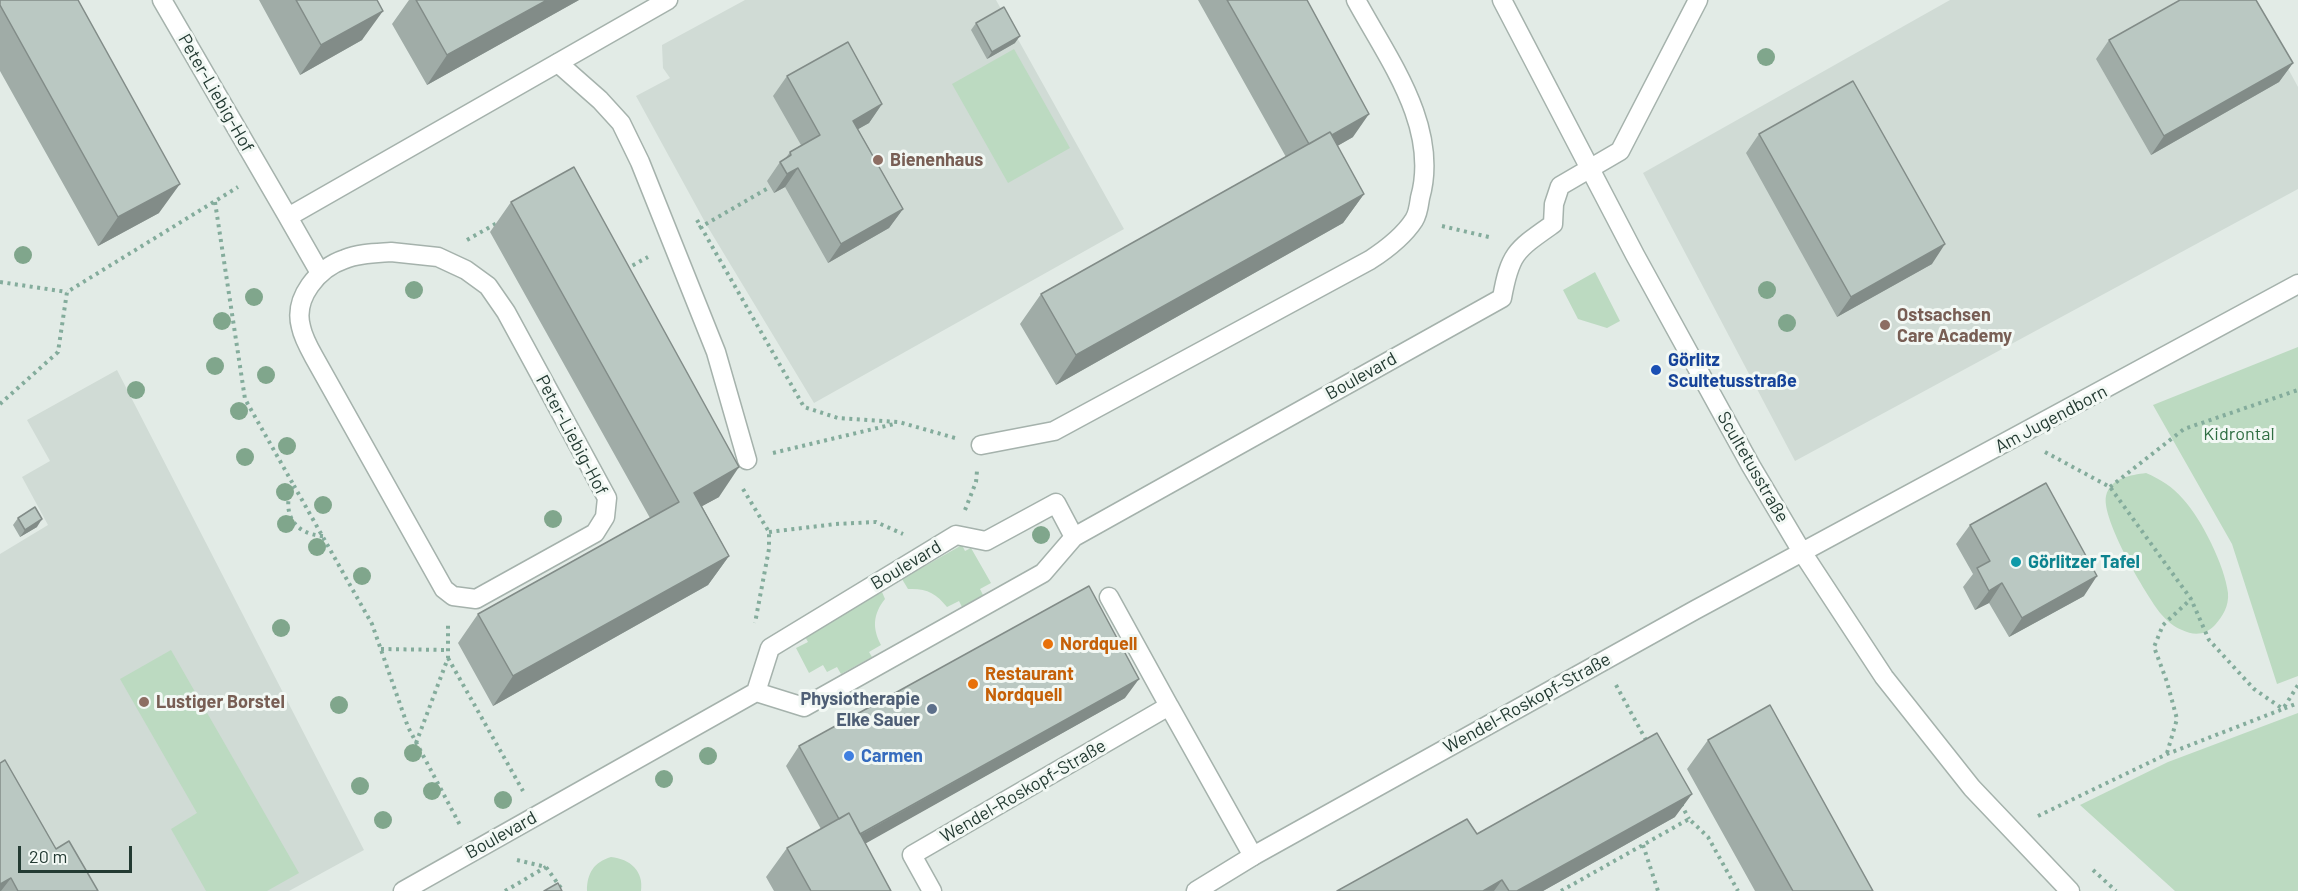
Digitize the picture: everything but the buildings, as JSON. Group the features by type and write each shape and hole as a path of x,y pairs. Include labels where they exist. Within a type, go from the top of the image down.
{"street":[{"name":"Peter-Liebig-Hof","path":"162,0 320,273"},
{"path":"288,217 668,0"},
{"path":"981,445 1053,431 1370,260 1394,244 1415,219 1423,190 1425,162 1421,130 1400,81 1356,0"},
{"name":"Scultetusstraße","path":"1502,0 1590,169 1735,436 1802,552 1884,677 1972,788 2070,891"},
{"path":"1590,169 1620,151 1698,0"},
{"path":"558,63 600,100 621,123 640,162 716,352 747,460"},
{"name":"Boulevard","path":"756,692 804,707 1043,573 1074,537 1502,298 1507,267 1523,245 1553,224 1554,204 1560,186 1590,169"},
{"name":"Peter-Liebig-Hof","path":"391,252 438,257 466,270 488,286 506,312 607,498 605,517 595,532 476,599 453,596 444,589 435,576 314,357 301,327 298,310 303,296 320,273 344,259 391,252"},
{"name":"Am Jugendborn","path":"1802,552 2298,284"},
{"name":"Boulevard","path":"403,891 756,692 770,648 956,535 986,541 1056,503 1074,537"},
{"name":"Wendel-Roskopf-Straße","path":"1196,891 1253,856 1802,552"},
{"path":"1109,597 1253,856"},
{"name":"Wendel-Roskopf-Straße","path":"932,891 912,855 1169,706"}],"path":[{"path":"0,282 67,292 262,173"},
{"path":"215,202 245,399 372,624 408,727 451,809"},
{"path":"695,216 804,407 838,418 899,423 981,445 976,482 956,535"},
{"path":"438,257 499,222"},
{"path":"1447,227 1479,235"},
{"path":"0,404 58,352 67,292"},
{"path":"2110,488 2184,429 2298,390"},
{"path":"754,630 770,532 729,464 899,423"},
{"path":"2067,464 2110,488 2191,600 2209,640 2254,689 2283,709"},
{"path":"293,484 288,494 287,505 290,517 303,532 323,536"},
{"path":"770,532 876,522 906,536"},
{"path":"416,743 448,658 447,625 453,596"},
{"path":"2167,754 2177,719 2154,647 2163,625 2191,600"},
{"path":"381,649 448,650"},
{"path":"448,658 536,815"},
{"path":"1603,661 1651,750"},
{"path":"2283,709 2298,686"},
{"path":"2010,830 2167,754 2298,703"},
{"path":"1678,799 1689,819 1708,837 1738,891"},
{"path":"1561,891 1689,819"},
{"path":"1643,845 1658,891"},
{"path":"474,850 546,867 563,891"},
{"path":"505,891 546,867"}],"shaded area":[{"name":"Bienenhaus","path":"745,0 996,0 1124,229 814,403 706,224 636,96 670,78 663,68 662,45"},
{"name":"Ostsachsen Care Academy","path":"1950,0 2251,0 2298,87 2298,189 1795,461 1643,173"},
{"name":"Lustiger Borstel","path":"117,370 364,850 289,891 0,891 0,554 48,525 22,477 50,461 27,420"}],"green space":[{"path":"1014,49 1070,148 1008,183 952,84"},
{"path":"1595,272 1620,321 1607,328 1578,319 1563,290"},
{"name":"Kidrontal","path":"2298,347 2298,676 2277,684 2232,544 2153,405"},
{"path":"2146,473 2171,487 2190,507 2211,543 2222,570 2228,593 2226,606 2215,625 2204,633 2191,633 2179,629 2161,614 2145,591 2110,521 2106,507 2108,490 2116,481"},
{"path":"962,545 965,551 971,548 991,583 980,589 983,595 962,607 959,601 947,607 930,592 908,589 902,579"},
{"path":"882,592 885,599 878,610 875,621 876,633 881,645 869,652 872,657 841,674 837,667 827,672 823,665 809,673 796,648 808,642 804,635"},
{"path":"171,650 299,873 267,891 206,891 171,829 197,813 120,679"},
{"path":"2298,713 2298,891 2175,891 2080,805 2168,762"},
{"path":"611,857 624,860 634,867 640,878 641,891 587,891 588,879 593,869 600,862"}],"place":[{"name":"Bienenhaus","path":"878,160"},
{"name":"Ostsachsen Care Academy","path":"1885,325"},
{"name":"Görlitz Scultetusstraße","path":"1656,370"},
{"name":"Görlitzer Tafel","path":"2016,562"},
{"name":"Nordquell","path":"1048,644"},
{"name":"Restaurant Nordquell","path":"973,684"},
{"name":"Lustiger Borstel","path":"144,702"},
{"name":"Physiotherapie Elke Sauer","path":"932,709"},
{"name":"Carmen","path":"849,756"}]}
